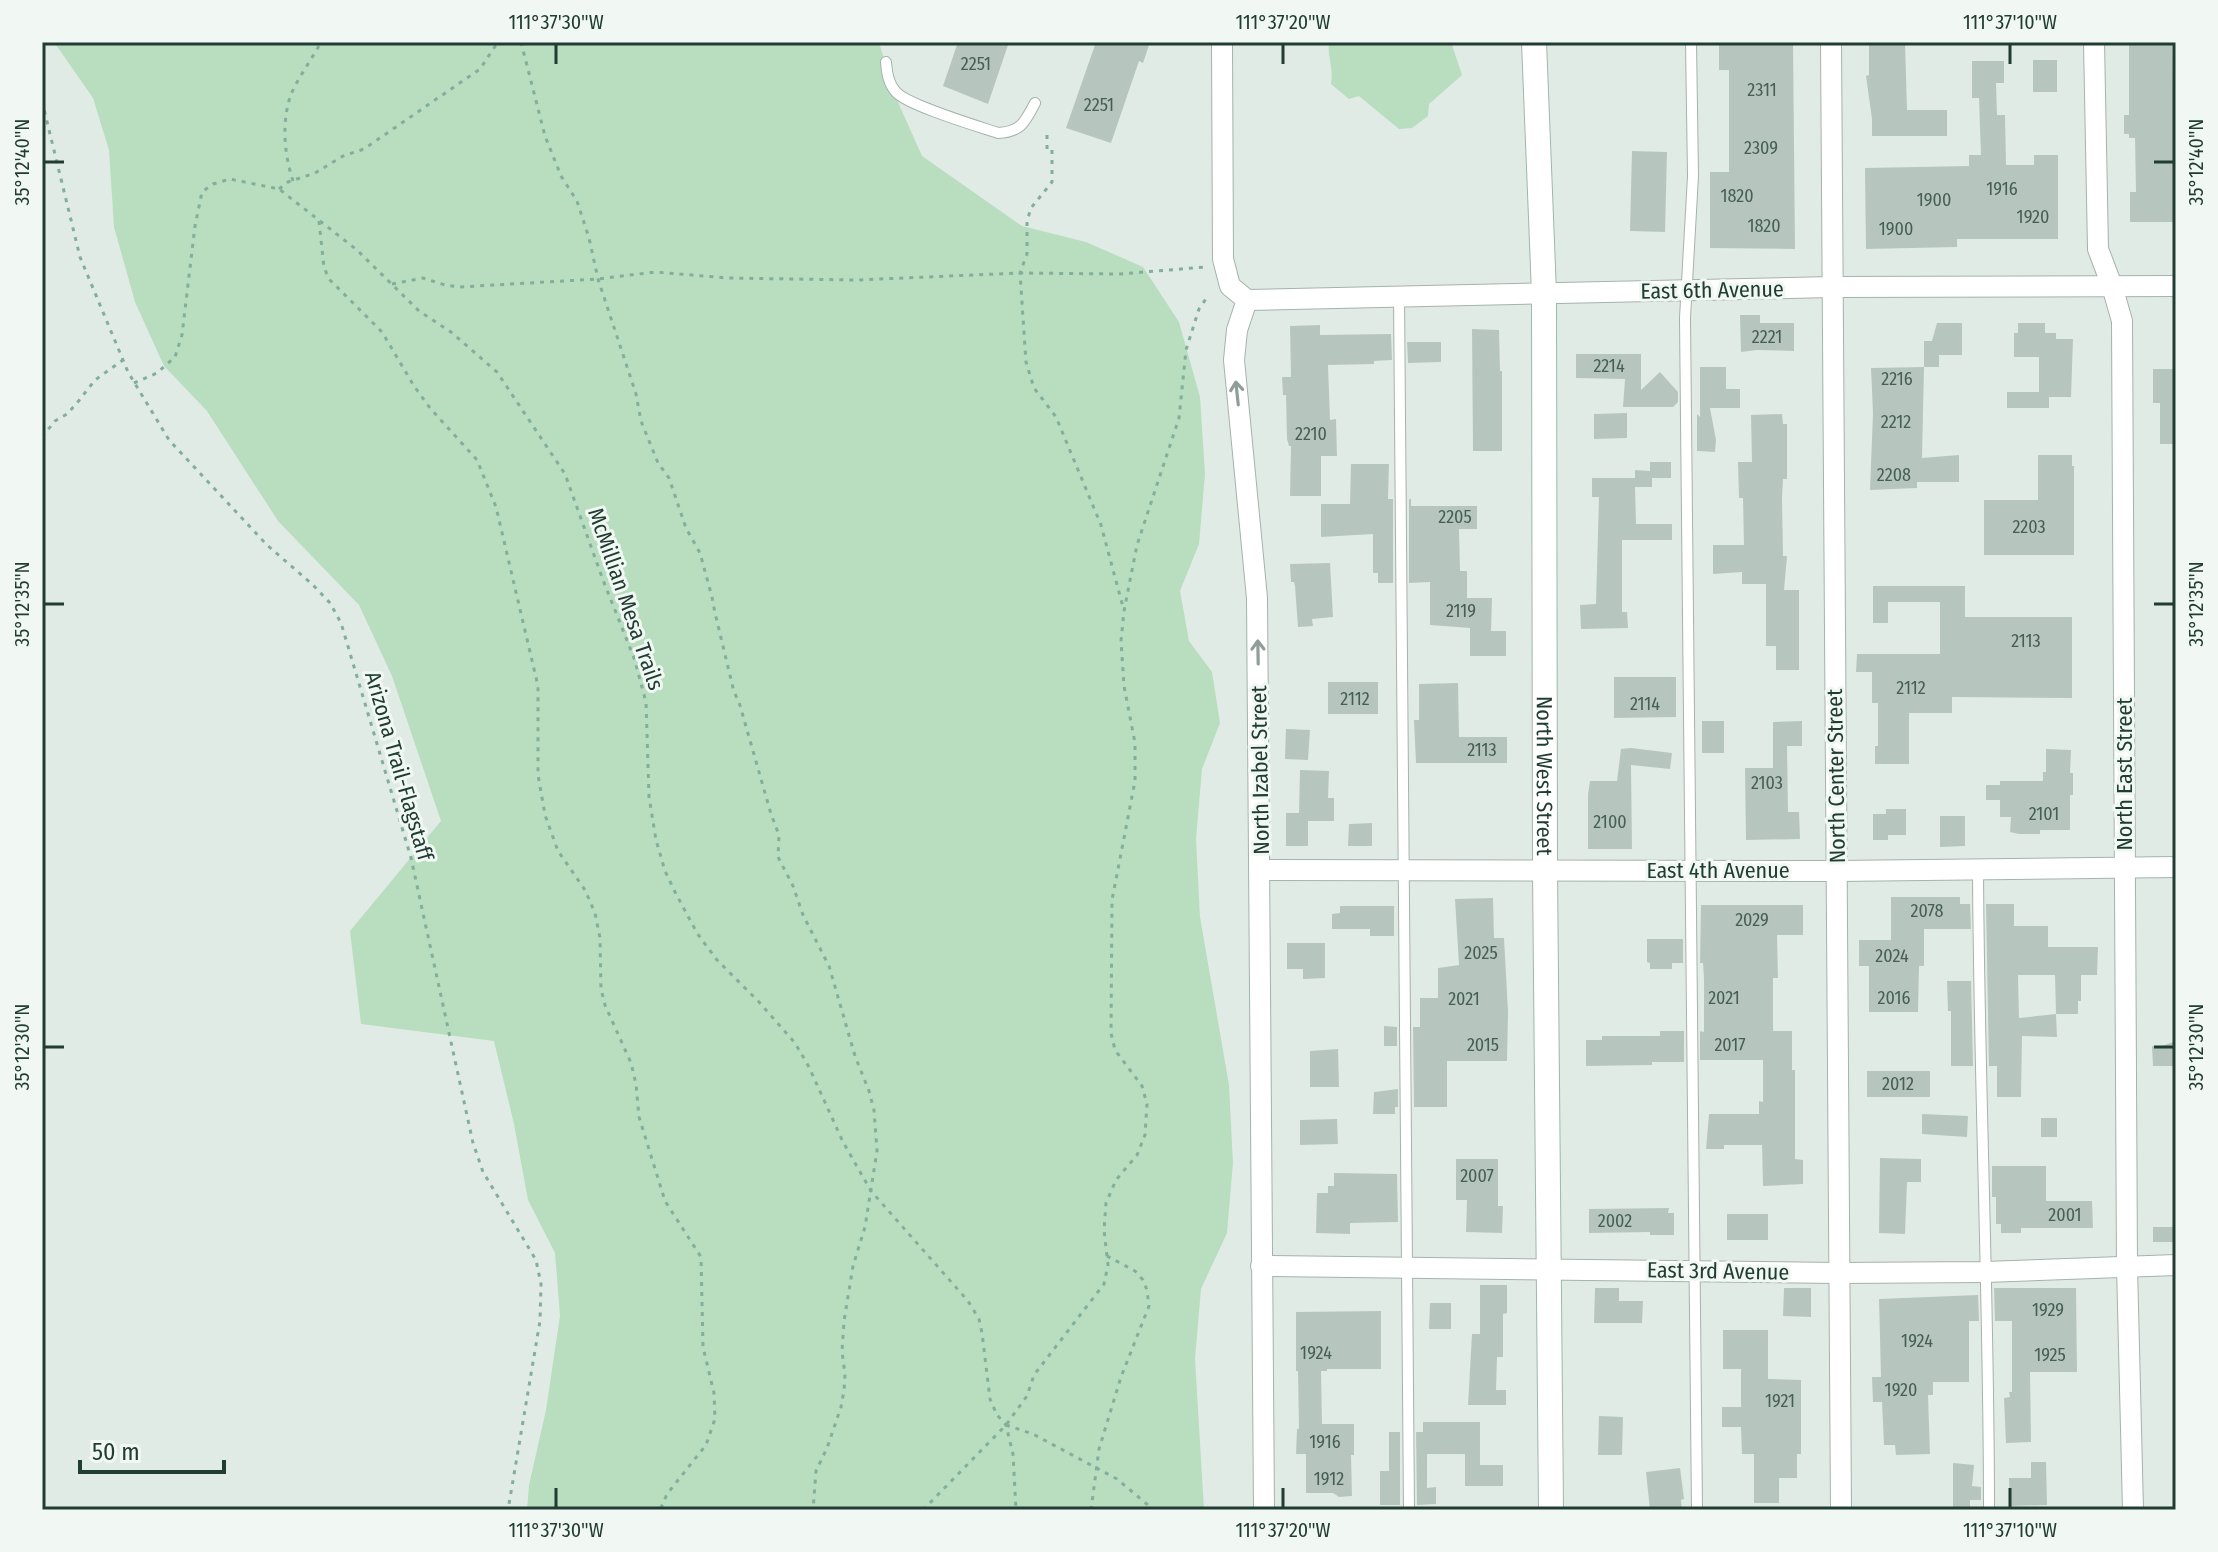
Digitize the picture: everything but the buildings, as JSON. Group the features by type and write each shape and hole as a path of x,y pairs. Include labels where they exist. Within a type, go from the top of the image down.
{"street":[{"path":"1222,42 1223,259 1230,286 1247,300"},
{"name":"North West Street","path":"1534,42 1544,293 1551,1510"},
{"name":"North Center Street","path":"1831,42 1841,1510"},
{"name":"North East Street","path":"2094,42 2098,249 2122,321 2127,1266 2133,1510"},
{"name":"East 6th Avenue","path":"1247,300 1832,287 2176,286"},
{"name":"North Izabel Street","path":"1247,300 1237,330 1234,360 1257,598 1264,1510"},
{"name":"East 4th Avenue","path":"1261,870 1837,871 2176,867"},
{"name":"East 3rd Avenue","path":"1261,1266 1839,1273 1985,1272 2176,1265"}],"lane":[{"path":"1691,42 1693,176 1685,318 1697,1510"},
{"path":"886,62 888,79 896,94 998,133 1010,133 1023,125 1035,103"},
{"path":"1399,296 1409,1510"},
{"path":"1978,869 1989,1510"}],"path":[{"path":"293,181 287,165 287,112 292,94 321,42"},
{"path":"279,189 343,156 364,149 480,69 498,42"},
{"path":"521,42 545,136 561,176 577,201 589,238 598,279 636,394 641,421 658,463 669,478 686,528 700,553 734,692 779,835 778,857 829,966 874,1110 877,1151 865,1227 853,1266 844,1321 842,1351 845,1379 841,1407 816,1471 813,1510"},
{"name":"Arizona Trail-Flagstaff","path":"42,101 80,257 134,383 169,440 267,545 330,603 341,623 411,858 473,1143 483,1172 536,1260 541,1284 540,1321 508,1510"},
{"path":"1047,135 1047,149 1052,149 1052,182 1031,208 1027,221 1027,254 1020,273 1026,362 1034,388 1056,417 1101,525 1124,611"},
{"name":"McMillian Mesa Trails","path":"134,383 157,373 175,357 202,192 213,184 230,179 279,189 357,250 419,311 451,332 497,372 565,474 634,658 646,702 649,797 665,871 697,933 717,960 795,1043 843,1142 871,1191 968,1301 979,1319 990,1399 997,1415 1006,1425 1013,1454 1016,1510"},
{"path":"319,221 324,268 330,280 382,332 430,408 477,460 496,507 538,686 538,775 545,815 558,851 585,890 595,913 600,938 601,989 631,1063 639,1117 665,1201 701,1257 703,1347 714,1393 715,1419 706,1445 667,1494 660,1510"},
{"path":"392,284 416,278 460,287 598,279 655,272 711,277 844,280 1020,273 1120,274 1208,266"},
{"path":"923,1510 1006,1425 1027,1396 1034,1375 1104,1284 1108,1265 1104,1230 1106,1203 1116,1180 1137,1155 1145,1135 1147,1104 1142,1086 1115,1050 1111,1033 1112,900 1135,781 1135,743 1124,686 1121,641 1137,545 1179,418 1186,350 1199,309 1208,296"},
{"path":"42,437 55,421 67,414 95,380 123,360"},
{"path":"1091,1510 1099,1449 1121,1377 1149,1306 1143,1280 1135,1271 1107,1256"},
{"path":"1006,1425 1033,1434 1117,1479 1154,1510"}],"green space":[{"path":"54,42 879,42 893,91 922,156 1022,226 1086,242 1143,267 1179,322 1200,397 1205,474 1199,544 1180,591 1189,641 1212,672 1220,723 1202,769 1196,839 1200,917 1229,1085 1233,1163 1227,1233 1201,1289 1195,1359 1204,1510 527,1510 560,1316 555,1253 528,1200 494,1041 361,1024 350,931 441,821 392,676 359,605 278,521 207,411 164,366 135,302 114,227 109,150 93,98"},
{"path":"1329,42 1451,42 1462,75 1429,104 1428,116 1412,128 1399,129 1359,96 1349,99 1331,84"}]}
